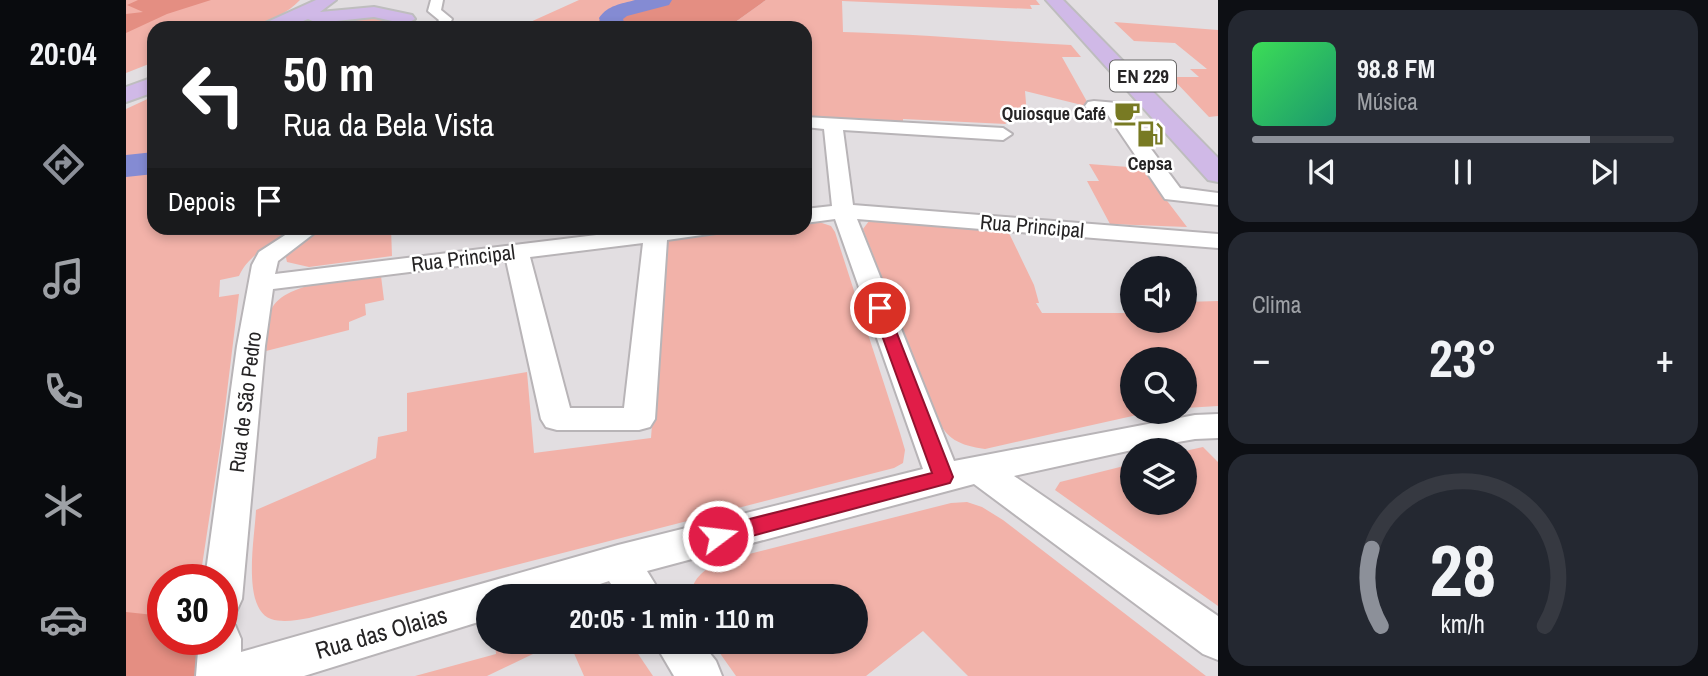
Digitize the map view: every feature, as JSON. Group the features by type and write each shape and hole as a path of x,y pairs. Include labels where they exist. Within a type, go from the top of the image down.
{"main road":[{"path":"287,21 328,0"},
{"path":"310,21 370,0 401,11 407,21"},
{"path":"416,21 420,18 421,0"},
{"name":"EN 229","path":"1054,0 1218,174"},
{"name":"EN 229","path":"1069,0 1218,152"},
{"path":"317,18 373,12 399,21"},
{"path":"126,85 147,77"},
{"path":"126,95 147,87"}],"street":[{"path":"437,0 433,11 446,19 445,21"},
{"path":"1094,106 1111,107 1172,194 1214,215"},
{"path":"812,122 1003,134"},
{"path":"833,124 843,211 943,477"},
{"name":"Rua Principal","path":"812,215 843,211 1218,241"},
{"name":"Rua de São Pedro","path":"226,564 251,346 264,265 268,257 300,235"},
{"name":"Rua Principal","path":"261,284 648,235"},
{"path":"516,251 557,419 639,419 656,235"},
{"path":"545,584 618,562 943,477 1195,427 1218,426"},
{"path":"981,471 1218,640"},
{"path":"618,562 634,584"},
{"name":"Rua das Olaias","path":"234,676 476,605"},
{"path":"684,654 700,676"},
{"path":"218,676 219,655"}],"shaded area":[{"path":"126,0 300,0 285,12 265,21 147,21 147,65 126,73"},
{"path":"138,0 211,0 147,21 126,33 126,14 143,12 127,5"},
{"path":"579,0 643,0 609,12 601,21 532,21"},
{"path":"643,0 766,0 737,21 599,21 609,12"},
{"path":"766,0 1036,0 1040,5 1030,5 1032,9 842,1 843,32 1071,45 1081,57 1062,57 1090,107 1025,91 1027,115 1002,114 1006,124 903,119 903,123 812,117 812,21 737,21"},
{"path":"372,15 398,21 322,21"},
{"path":"1114,22 1218,30 1218,116 1209,117 1171,77 1199,77 1190,69 1207,69 1175,43 1134,41"},
{"path":"147,99 147,160 142,159 147,162 147,235 285,235 256,254 239,276 220,280 219,297 239,294 202,564 147,564 147,655 126,676 126,109"},
{"path":"1089,164 1142,168 1187,227 1110,224 1087,181 1099,181"},
{"path":"812,221 831,226 835,232 900,433 905,450 903,463 894,468 309,618 280,621 271,619 262,612 256,601 252,570 256,510 376,458 378,437 407,431 407,393 527,372 534,453 651,438 666,239 701,235 812,235"},
{"path":"869,221 1008,231 1034,285 1039,303 1036,303 1042,313 1120,313 1120,333 1197,333 1197,302 1218,301 1218,406 1197,407 1197,347 1120,347 1120,419 985,449 955,440 944,430 935,415 863,229"},
{"path":"308,235 391,235 392,256 309,267 287,262 287,249"},
{"path":"381,276 384,300 365,304 366,315 349,322 349,330 266,351 270,313 277,302 288,294 319,283"},
{"path":"1203,447 1218,462 1218,606 1055,490 1060,482 1120,467 1120,515 1197,515 1197,448"},
{"path":"967,502 982,507 1003,520 1206,676 968,676 923,631 866,676 736,676 720,654 868,654 868,584 694,584 707,569 717,562 951,503"},
{"path":"126,612 147,614 147,655 200,655 202,676 126,676"},
{"path":"496,654 533,654 487,676 415,676"},
{"path":"574,654 638,654 653,676 584,676"}],"waterway":[{"path":"612,21 611,18 619,11 661,0"},
{"path":"126,166 147,164"}],"place":[{"name":"Quiosque Café","path":"1127,113"},
{"name":"Cepsa","path":"1150,134"}],"route":[{"path":"718,536 943,477 880,308"}]}
